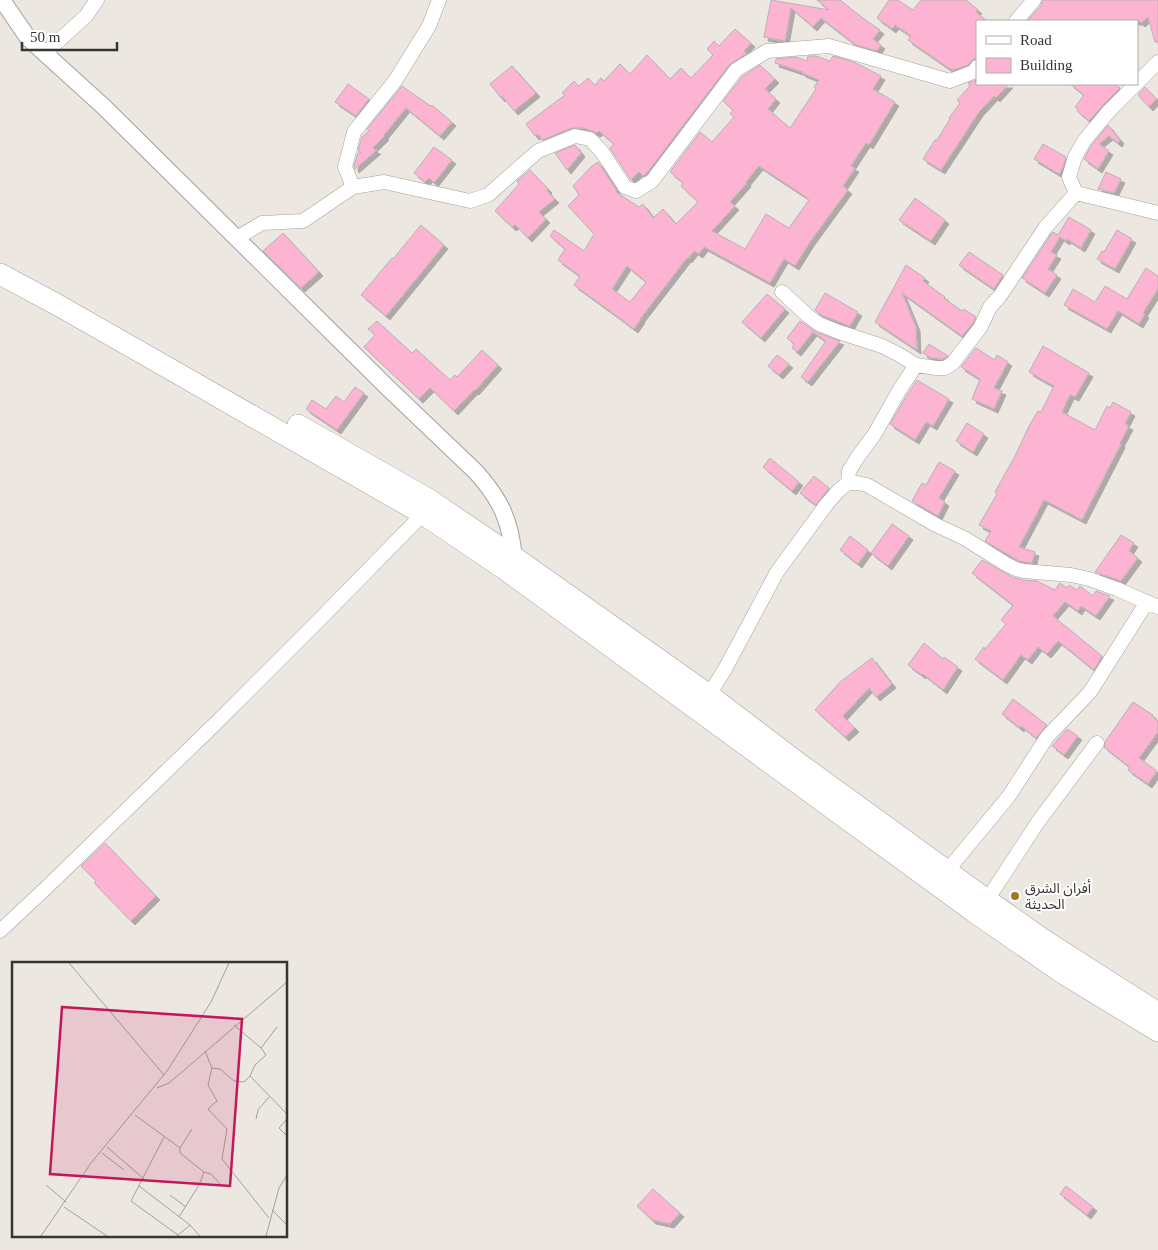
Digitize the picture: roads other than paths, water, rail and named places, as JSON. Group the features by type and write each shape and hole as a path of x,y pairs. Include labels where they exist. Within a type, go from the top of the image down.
{"main road":[{"path":"0,261 270,409 428,500 510,564 796,772 973,911 1040,948 1098,985 1158,1031"},
{"path":"0,274 423,514 613,626 709,695 796,772 947,871 987,900 1040,948"},
{"path":"1098,985 1158,1013"}],"street":[{"path":"2,0 28,38 104,107 388,388 476,472 499,502 507,520 512,538 510,564"},
{"path":"45,53 86,16 97,0"},
{"path":"354,187 345,167 354,132 395,81 429,26 439,0"},
{"path":"1017,20 1034,0"},
{"path":"237,238 262,223 302,221 354,187 384,182 470,201 488,196 538,151 575,136 590,139 602,152 625,187 636,191 652,181 736,70 767,51 829,46 950,81 976,69"},
{"path":"1138,82 1158,62"},
{"path":"1076,192 1069,177 1075,157 1084,141 1109,111 1135,85"},
{"path":"1076,192 1158,213"},
{"path":"782,292 820,324 882,346 916,366 945,368 953,363 980,328 990,307 1000,296 1045,228 1076,192"},
{"path":"848,483 849,471 874,435 900,389 916,366"},
{"path":"709,695 726,669 777,572 826,505 848,483 858,483 866,486 936,525 964,538 1016,569 1071,575 1089,579 1152,604 1090,692 1047,737 1009,796 947,871"},
{"path":"0,931 216,723 423,514"},
{"path":"987,900 1038,822 1097,743"}],"place":[{"name":"أفران الشرق الحديثة","path":"1015,896"}]}
